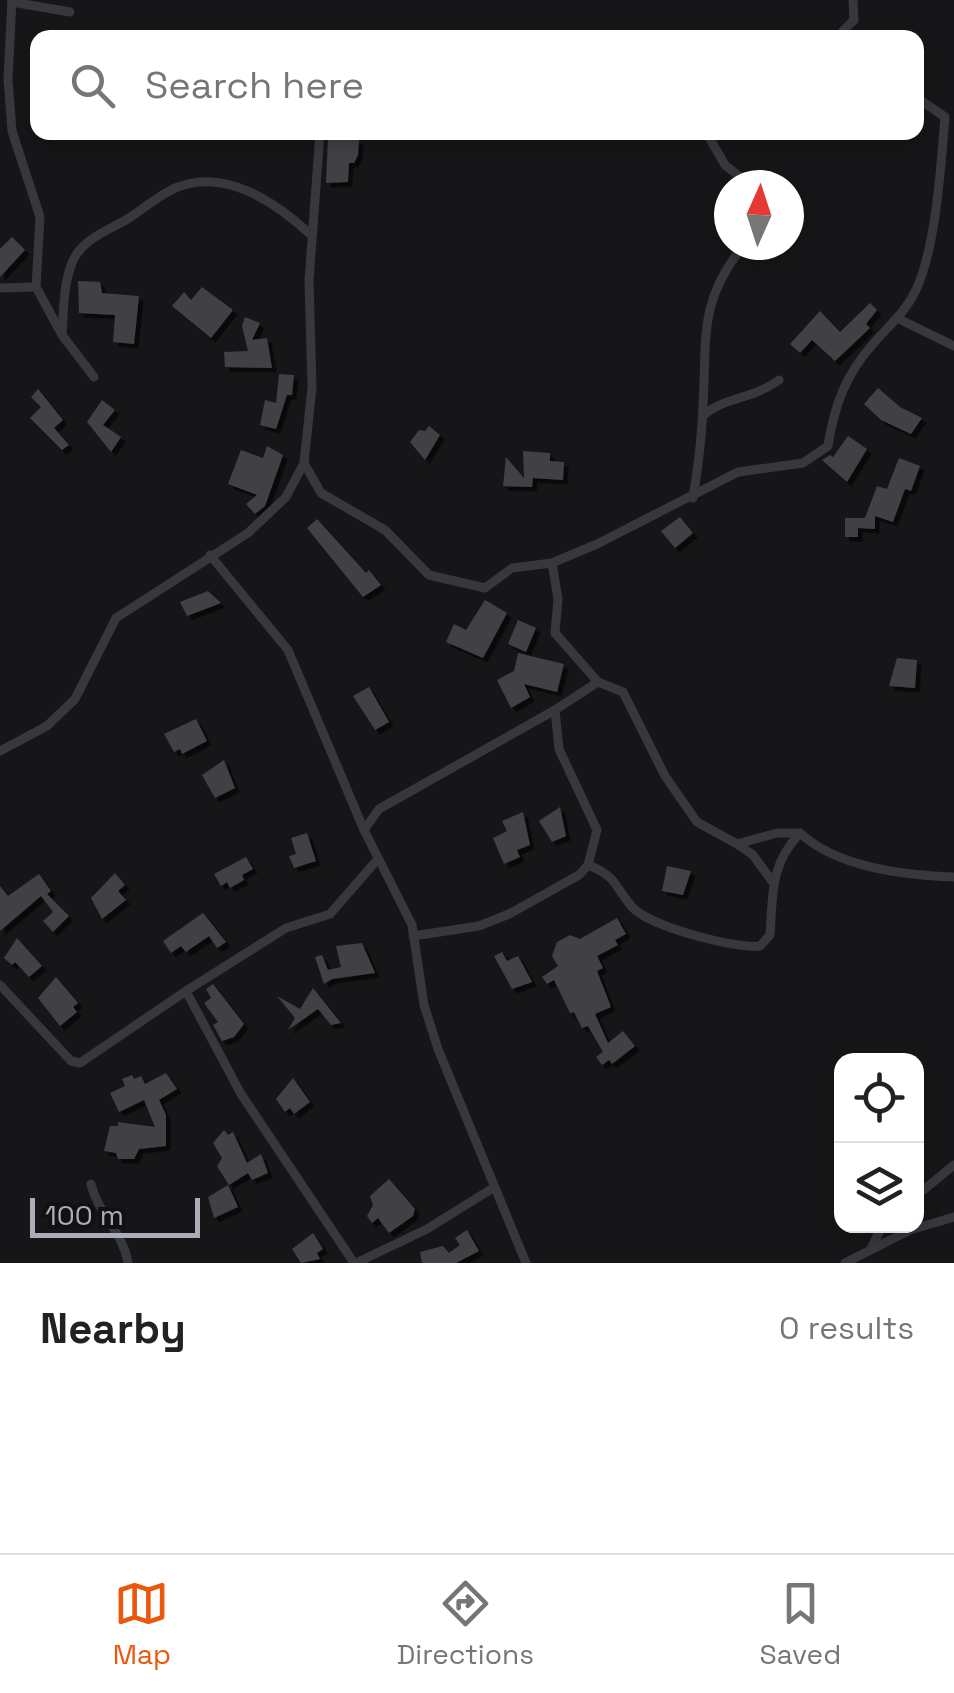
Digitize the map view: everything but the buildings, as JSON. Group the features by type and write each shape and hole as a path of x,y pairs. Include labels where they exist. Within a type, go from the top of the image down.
{"street":[{"path":"844,30 857,14 852,0"},
{"path":"70,12 12,1 8,79 12,132 40,217 36,286 62,335 94,377"},
{"path":"848,26 849,30"},
{"path":"304,464 321,493 385,530 429,576 485,588 512,568 552,562 693,498 738,472 803,463 828,446 834,406 862,357 899,319 918,287 950,120 924,102"},
{"path":"0,752 48,726 76,698 116,618 269,516 304,464 312,387 311,235 319,140"},
{"path":"711,140 732,170"},
{"path":"62,335 68,277 77,254 94,238 176,188 204,184 245,190 283,209 311,235"},
{"path":"693,498 703,416 706,312 720,278 733,260"},
{"path":"0,288 36,286"},
{"path":"899,319 954,346"},
{"path":"703,416 717,404 752,398 779,380"},
{"path":"210,556 288,650 413,936 424,1005 438,1050 526,1263"},
{"path":"552,562 558,599 555,633 598,682 623,692 665,776 697,822 753,855 772,881"},
{"path":"364,830 379,809 598,682"},
{"path":"413,936 478,926 510,914 579,875 588,864 597,830 560,749 555,710"},
{"path":"737,844 777,833 800,833 816,848 866,864 954,878"},
{"path":"588,864 612,874 634,911 715,943 741,948 760,946 770,934 772,881 780,854 800,833"},
{"path":"0,986 71,1060 80,1063 286,928 330,914 377,860"},
{"path":"186,991 241,1094 355,1263 427,1229 493,1188"},
{"path":"924,1189 954,1165"},
{"path":"91,1184 96,1205 123,1242 128,1263"},
{"path":"845,1263 871,1248 954,1216"},
{"path":"871,1248 878,1233"}]}
